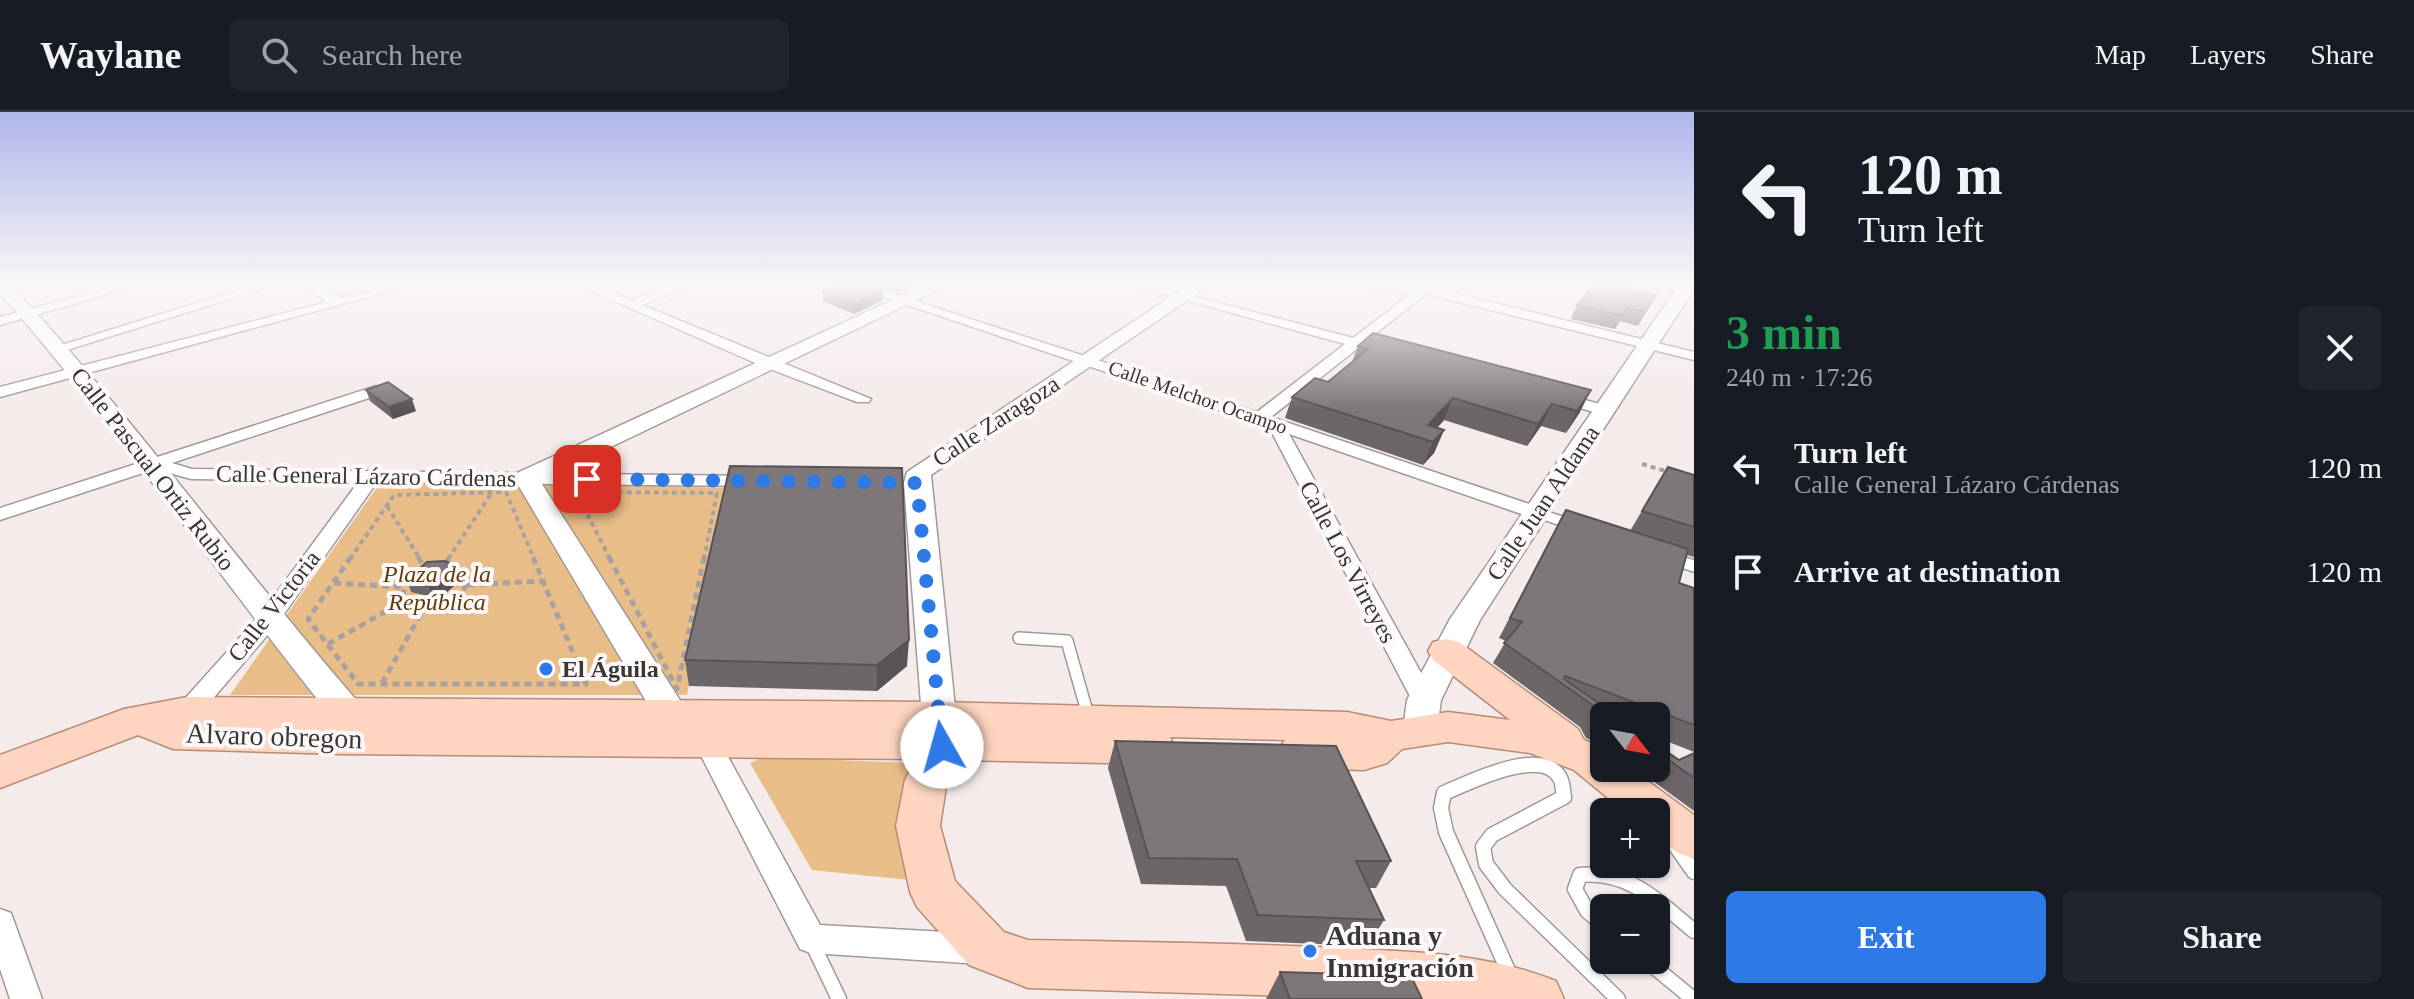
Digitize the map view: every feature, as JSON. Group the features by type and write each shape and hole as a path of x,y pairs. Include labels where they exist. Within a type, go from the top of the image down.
{"main road":[{"name":"Calle Pascual Ortiz Rubio","path":"40,327 79,371 269,619 346,711"},
{"path":"706,740 671,714 526,478 846,327"},
{"name":"Calle Zaragoza","path":"941,732 910,483 919,472 1136,327"},
{"name":"Calle Juan Aldama","path":"1412,722 1446,651 1659,327"},
{"path":"1446,651 1639,798"},
{"name":"Alvaro obregon","path":"166,721 346,711 671,714 941,732"},
{"path":"0,772 166,721"},
{"name":"Alvaro obregon","path":"166,721 357,739 706,740 941,732"},
{"path":"1528,994 1436,978 1313,970 1028,964 987,949 934,892 918,826 926,780 941,732 1093,734 1364,754 1373,752 1412,722 1534,738 1589,759"}],"street":[{"path":"59,348 127,327"},
{"path":"0,392 246,327"},
{"path":"683,327 863,399"},
{"name":"Calle Melchor Ocampo","path":"986,327 1537,513"},
{"path":"1308,327 1404,356"},
{"path":"1267,421 1377,327"},
{"path":"1579,327 1694,356"},
{"path":"0,514 376,391"},
{"path":"1543,394 1604,410"},
{"name":"Calle Los Virreyes","path":"1267,421 1330,530 1412,722"},
{"name":"Calle General Lázaro Cárdenas","path":"150,464 191,474 772,481"},
{"name":"Calle Victoria","path":"166,721 269,619 372,476"},
{"path":"706,740 811,939 987,949"},
{"path":"0,923 26,999"}],"lane":[{"path":"1537,513 1579,527"},
{"path":"1663,555 1694,566"},
{"path":"1019,638 1067,641 1093,734"},
{"path":"1528,994 1446,832 1441,808 1444,793 1514,765 1533,764 1553,771 1564,784 1564,797 1492,835 1483,847 1486,864 1505,889 1618,999"},
{"path":"1670,827 1677,850 1694,872"},
{"path":"1590,913 1575,889 1580,875 1601,871 1624,878 1645,894"},
{"path":"1670,913 1694,931"},
{"path":"811,939 839,999"},
{"path":"1663,974 1693,999"}],"path":[{"path":"1642,464 1681,476"},
{"path":"444,566 493,492"},
{"path":"506,492 586,684 358,684 308,619 387,506 394,495 506,492"},
{"path":"576,492 717,493 677,689 655,646 576,492"},
{"path":"387,506 426,570"},
{"path":"333,583 403,587 426,570 454,566 467,573 467,585"},
{"path":"327,644 406,600 426,605 446,601 467,585 542,581"},
{"path":"403,587 406,600"},
{"path":"381,684 426,605"}],"green space":[{"name":"Plaza de la República","path":"383,479 729,488 687,695 230,695"},
{"path":"763,757 912,763 900,802 909,880 812,870 750,763"}],"building":[{"path":"1373,333 1591,390 1577,411 1552,404 1538,424 1453,398 1428,425 1444,430 1433,442 1292,397 1315,378 1328,382 1368,349 1358,346"},
{"path":"388,382 412,399 389,407 366,390"},
{"path":"730,466 902,468 909,640 877,665 685,660"},
{"path":"1668,467 1694,475 1694,527 1642,511"},
{"path":"1566,510 1688,549 1679,583 1694,588 1694,725 1670,716 1670,702 1633,702 1565,676 1564,679 1597,702 1590,703 1504,643 1522,622 1510,618"},
{"path":"445,561 457,566 442,580 428,584 407,579 427,562"},
{"path":"1115,741 1336,746 1391,861 1356,861 1384,920 1258,915 1237,859 1149,858"},
{"path":"1694,753 1694,778 1670,761 1670,754 1679,760"},
{"path":"1280,972 1411,976 1422,999 1290,999"}],"place":[{"name":"El Águila","path":"546,669"},
{"name":"Aduana y Inmigración","path":"1310,951"}],"route":[{"path":"587,479 917,483 942,747"}]}
